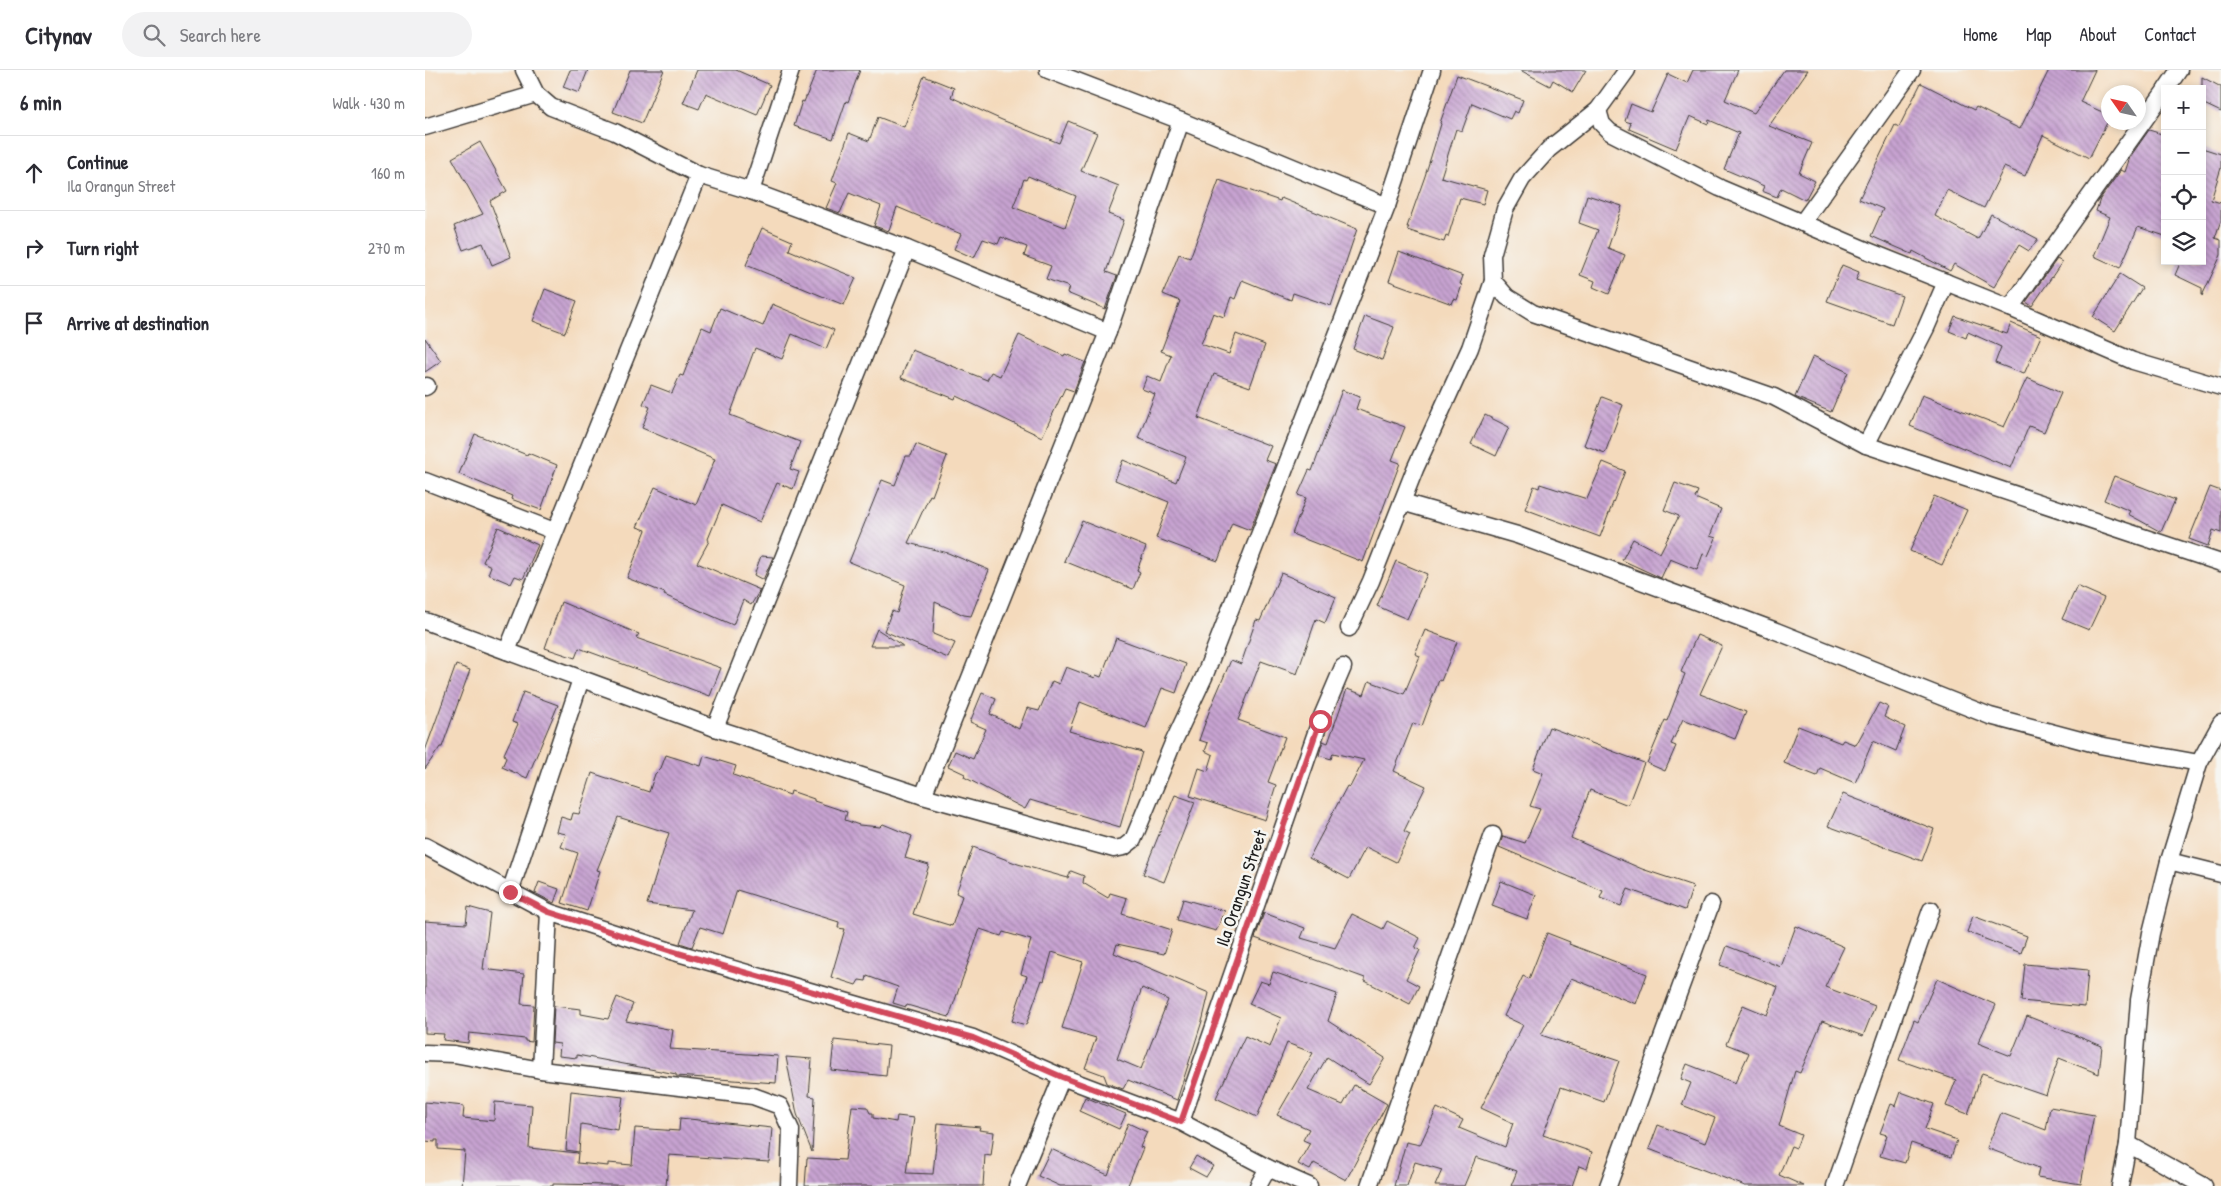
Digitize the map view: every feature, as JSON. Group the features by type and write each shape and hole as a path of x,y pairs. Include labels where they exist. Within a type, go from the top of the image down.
{"street":[{"path":"524,70 535,94 551,107 615,132 699,175 751,191 907,249 1108,332"},
{"path":"751,191 791,70"},
{"path":"1048,70 1181,121 1387,206"},
{"path":"425,621 715,728 923,796 1114,849 1124,847 1133,840 1173,743 1204,677 1387,206 1432,70"},
{"path":"1349,628 1470,348 1493,281 1492,255 1505,209 1522,178 1549,149 1598,110 1627,70"},
{"path":"1802,223 1912,70"},
{"path":"2168,85 2179,70"},
{"path":"425,127 535,94"},
{"path":"2011,308 2161,96"},
{"path":"1598,110 1602,124 1610,132 1720,188 2011,308 2133,361 2221,387"},
{"path":"923,796 1108,332 1181,121"},
{"path":"507,651 699,175"},
{"path":"715,728 907,249"},
{"path":"1493,281 1507,297 1533,313 1774,396 1866,445 2221,563"},
{"path":"1866,445 1926,328 1946,282"},
{"path":"425,481 554,531"},
{"path":"1402,502 1526,539 1776,630 1990,716 2099,745 2199,763"},
{"name":"Ila Orangun Street","path":"1181,1122 1320,721 1343,668"},
{"path":"510,892 581,679"},
{"path":"2120,1186 2128,1144 2139,1000 2151,934 2169,861 2199,763 2221,723"},
{"path":"1369,1186 1493,835"},
{"path":"425,846 549,912 671,951 973,1038 1062,1077 1181,1122 1268,1168 1309,1186"},
{"path":"2169,861 2221,874"},
{"path":"1608,1186 1711,904"},
{"path":"1835,1186 1931,910"},
{"path":"541,1070 549,912"},
{"path":"425,1053 454,1054 541,1070 753,1096 780,1106 791,1130 789,1186"},
{"path":"1017,1186 1062,1077"},
{"path":"2128,1144 2204,1186"},
{"path":"1257,1186 1268,1168"}],"building":[{"path":"570,70 588,70 579,93 563,87"},
{"path":"630,70 664,70 642,123 613,112"},
{"path":"697,70 736,70 770,85 757,115 706,93 699,109 683,103"},
{"path":"817,70 860,70 848,102 846,101 833,139 794,126 802,101 804,102"},
{"path":"1520,70 1586,70 1573,92 1553,80 1550,86"},
{"path":"1693,70 1738,70 1725,100 1754,113 1784,70 1808,70 1769,126 1812,143 1799,173 1815,181 1805,200 1781,188 1777,197 1762,191 1764,186 1724,169 1739,133 1709,120 1708,124 1690,116 1676,149 1629,129 1631,123 1625,121 1631,104 1651,112 1668,74 1687,83"},
{"path":"2049,70 2095,70 2080,102 2101,111 2101,130 2103,130 2089,158 2043,135 2025,176 2004,167 1984,208 1947,190 1935,216 1978,239 1991,214 2038,239 2029,251 2019,245 1994,287 1954,264 1950,271 1913,251 1912,254 1871,236 1883,209 1859,199 1895,125 1899,127 1921,83 1974,110 1976,107 2020,129"},
{"path":"1457,75 1523,100 1518,113 1514,111 1510,119 1472,103 1462,131 1456,129 1441,177 1487,190 1483,204 1460,198 1448,237 1446,236 1444,242 1407,230 1409,227 1407,227"},
{"path":"924,76 954,88 951,97 1059,143 1068,121 1097,133 1081,171 1119,186 1108,214 1124,220 1106,272 1117,276 1105,309 1067,293 1069,287 1046,279 1051,266 1024,256 1027,247 1001,237 998,244 983,239 974,258 954,249 961,234 897,207 889,231 874,226 881,206 849,193 840,213 826,208 837,183 832,181 849,133 869,141 878,117 904,127","holes":["1028,176 1076,196 1065,227 1013,207 1024,179 1026,180"]},
{"path":"2202,77 2221,87 2221,112 2206,105 2206,85 2202,85"},
{"path":"2149,130 2161,134 2161,235 2138,227 2120,268 2094,256 2110,217 2096,211 2100,199 2121,170 2125,172 2130,157"},
{"path":"480,142 507,191 490,201 511,257 492,265 483,243 463,250 454,226 483,214 452,158"},
{"path":"2206,149 2221,154 2221,168 2211,200 2221,203 2221,220 2215,238 2221,240 2221,255 2202,296 2202,288 2175,275 2179,265 2206,265"},
{"path":"1219,180 1280,201 1281,198 1357,229 1331,306 1293,293 1291,300 1242,280 1235,299 1231,297 1224,317 1213,313 1201,344 1229,354 1236,334 1265,345 1250,387 1214,374 1198,418 1271,446 1265,460 1276,464 1250,530 1232,523 1218,561 1156,538 1169,502 1115,480 1123,460 1176,482 1186,457 1138,438 1155,394 1142,389 1147,376 1161,382 1171,355 1161,351 1180,301 1163,294 1179,254 1190,258"},
{"path":"1587,195 1622,206 1608,248 1625,255 1609,294 1593,287 1595,281 1580,275 1598,230 1579,223"},
{"path":"762,228 792,241 789,250 856,278 844,305 746,265"},
{"path":"1399,252 1463,276 1457,300 1454,299 1452,304 1389,281"},
{"path":"2057,259 2062,262 2032,306 2026,302"},
{"path":"1842,265 1859,272 1856,280 1902,296 1892,324 1827,301"},
{"path":"2120,274 2142,288 2115,331 2093,317"},
{"path":"545,289 577,301 565,333 533,321"},
{"path":"772,304 834,330 826,349 792,334 782,359 755,348 730,415 800,442 790,469 799,472 793,489 777,483 760,522 722,505 708,539 709,541 697,563 760,590 751,605 743,600 733,625 664,595 665,593 627,578 646,530 637,527 655,487 696,505 715,459 642,428 650,407 643,404 651,385 672,393 680,375 683,376 702,327 711,331 720,308 763,326"},
{"path":"1365,316 1394,327 1382,360 1353,349"},
{"path":"1955,316 2007,334 2011,323 2041,336 2024,374 1995,363 2001,347 1968,332 1966,338 1949,331"},
{"path":"1019,335 1064,356 1065,354 1085,362 1074,391 1065,388 1042,437 956,396 955,399 901,378 912,350 987,380 991,372 1000,376"},
{"path":"425,338 441,361 425,372"},
{"path":"1813,356 1848,372 1831,412 1795,397"},
{"path":"2027,378 2061,393 2044,432 2029,426 2011,468 1910,426 1922,395 2004,427"},
{"path":"1342,390 1360,397 1356,409 1405,427 1392,460 1400,463 1363,562 1292,534 1306,498 1298,495 1309,470 1312,471"},
{"path":"1602,397 1623,405 1605,453 1584,445"},
{"path":"1485,415 1509,427 1496,456 1471,444"},
{"path":"475,434 557,465 541,510 511,499 512,496 459,474"},
{"path":"916,444 947,456 932,496 930,495 908,543 948,553 989,570 971,616 964,615 935,602 933,634 955,643 948,658 884,631 892,611 897,613 905,585 849,562 882,480 895,485 906,456 911,456"},
{"path":"1603,462 1625,471 1600,537 1525,509 1534,486 1539,488 1540,484 1587,499"},
{"path":"2114,476 2175,500 2161,532 2128,514 2130,511 2104,500"},
{"path":"1675,483 1698,491 1695,498 1721,509 1710,536 1716,538 1708,556 1703,554 1697,570 1670,559 1661,578 1622,560 1633,539 1660,553 1679,516 1664,510"},
{"path":"2210,487 2221,491 2221,533 2213,530 2208,546 2189,539"},
{"path":"1934,496 1967,510 1942,565 1910,551"},
{"path":"1082,521 1146,547 1137,570 1140,572 1133,589 1064,561"},
{"path":"498,527 538,545 523,579 515,576 511,584 488,574 491,566 483,562"},
{"path":"761,556 773,557 763,580 754,575"},
{"path":"1396,561 1427,574 1407,619 1377,606"},
{"path":"1281,573 1336,597 1325,623 1316,619 1297,674 1261,661 1238,720 1285,737 1268,782 1276,785 1265,820 1190,796 1199,768 1208,771 1213,755 1205,751 1208,743 1199,740 1210,709 1231,660 1241,664 1256,620 1260,621"},
{"path":"2077,586 2104,598 2089,630 2062,619"},
{"path":"561,602 639,634 636,638 721,668 710,696 579,648 575,658 545,648"},
{"path":"877,629 903,646 870,646"},
{"path":"1425,630 1457,642 1441,681 1439,680 1422,726 1413,723 1394,771 1426,786 1404,831 1410,834 1396,862 1366,847 1349,879 1309,858 1347,786 1350,787 1364,760 1333,753 1331,759 1319,755 1323,741 1328,743 1347,689 1364,695 1369,681 1404,694 1420,656 1415,654"},
{"path":"1697,635 1722,646 1700,694 1746,712 1735,739 1683,719 1671,744 1676,746 1665,771 1647,763 1665,720 1667,721 1685,674 1681,672"},
{"path":"1116,638 1186,664 1176,693 1162,688 1146,728 1080,702 1069,731 1142,752 1120,827 1030,800 1025,809 964,777 965,774 948,766 955,751 973,759 986,729 970,722 982,693 996,699 990,714 1019,729 1027,708 1039,711 1052,681 1059,684 1066,667 1095,678 1096,675 1101,677"},
{"path":"456,665 470,670 442,747 440,747 425,769 425,751"},
{"path":"523,692 558,705 527,778 502,767 506,758 504,754 518,724 512,722"},
{"path":"1879,703 1888,707 1884,717 1905,727 1896,751 1873,741 1855,783 1820,768 1817,776 1784,763 1798,726 1841,743 1843,740 1856,745"},
{"path":"1549,727 1644,763 1628,805 1590,790 1571,838 1642,869 1693,886 1685,910 1628,889 1621,906 1600,898 1603,891 1499,847 1503,836 1525,843 1540,809 1530,806 1543,773 1533,769"},
{"path":"666,755 701,766 704,756 736,766 733,775 790,795 791,791 847,812 845,820 859,825 880,827 883,824 912,836 905,858 929,865 913,914 952,926 962,896 956,893 973,847 1018,864 1068,878 1071,871 1084,876 1083,883 1108,898 1110,893 1127,898 1122,914 1172,930 1164,954 1117,944 1114,953 1209,993 1177,1100 1128,1080 1123,1089 1107,1083 1104,1075 1085,1068 1096,1038 1062,1028 1083,962 1052,952 1044,981 1042,980 1026,1025 1012,1021 1027,976 1021,974 1031,940 1003,932 1001,936 980,929 949,1017 893,1003 898,987 867,976 866,981 859,980 856,985 831,977 845,929 838,928 839,922 737,890 723,934 700,927 692,947 680,943 692,910 647,904 669,833 618,817 597,870 600,871 587,911 562,903 578,853 561,847 566,834 557,832 561,817 571,820 573,813 579,814 592,773 649,792 655,774 661,768","holes":["1142,988 1168,1000 1141,1069 1117,1059"]},
{"path":"1843,794 1934,829 1922,861 1828,826"},
{"path":"1175,795 1195,802 1164,882 1143,874"},
{"path":"1501,881 1536,895 1527,919 1492,906"},
{"path":"539,882 559,889 554,903 535,893"},
{"path":"1183,899 1225,911 1216,931 1177,920"},
{"path":"468,907 490,913 483,969 524,974 521,1004 534,1005 532,1042 525,1041 525,1039 469,1033 468,1043 443,1040 444,1034 425,1033 425,921 466,924"},
{"path":"1264,913 1305,928 1301,938 1335,948 1352,914 1383,929 1387,921 1420,938 1415,948 1420,950 1406,979 1419,986 1410,1004 1365,981 1365,978 1255,938"},
{"path":"1973,916 2027,936 2021,953 1967,932"},
{"path":"1796,926 1844,947 1825,987 1875,1006 1863,1036 1822,1021 1800,1073 1795,1071 1779,1126 1801,1135 1796,1148 1791,1146 1779,1175 1804,1186 1745,1186 1649,1149 1658,1125 1705,1143 1715,1118 1682,1105 1691,1083 1681,1079 1687,1064 1735,1083 1749,1053 1726,1044 1743,1005 1767,1015 1778,987 1720,965 1727,946 1781,967"},
{"path":"1547,933 1570,942 1569,944 1647,974 1636,1004 1571,978 1541,1035 1619,1061 1604,1102 1561,1087 1543,1135 1592,1152 1587,1169 1579,1166 1572,1186 1511,1186 1517,1171 1476,1157 1464,1186 1435,1186 1442,1170 1415,1162 1407,1186 1394,1186 1406,1142 1420,1145 1437,1108 1463,1120 1459,1128 1505,1147 1513,1123 1481,1108 1523,1025 1504,1016 1523,976 1529,979"},
{"path":"2025,964 2088,970 2085,1007 2021,1001"},
{"path":"1273,972 1337,994 1328,1021 1385,1058 1369,1084 1327,1057 1308,1090 1343,1105 1354,1085 1387,1104 1346,1180 1314,1163 1310,1170 1298,1164 1310,1143 1303,1140 1309,1129 1277,1115 1313,1053 1287,1043 1257,1117 1216,1098 1245,1036 1270,1047 1281,1018 1249,1004 1260,981 1269,984"},
{"path":"1937,979 1996,1005 1978,1043 2011,1056 2027,1016 2102,1046 2099,1074 2059,1058 2046,1095 1982,1073 1968,1114 1946,1106 1956,1080 1899,1060 1914,1020 1918,1022"},
{"path":"617,997 633,1004 626,1021 673,1030 670,1049 778,1056 776,1083 676,1076 676,1074 577,1055 577,1058 559,1056 560,1044 552,1043 554,1006 581,1009 581,1014 608,1019"},
{"path":"834,1040 889,1046 886,1076 831,1070"},
{"path":"786,1057 812,1059 809,1096 815,1097 812,1152 797,1114"},
{"path":"571,1091 623,1097 618,1130 581,1124 579,1152 566,1150"},
{"path":"1901,1092 1934,1104 1925,1129 1957,1140 1951,1157 1911,1143 1905,1163 1880,1156 1887,1135 1880,1133 1891,1104 1896,1106"},
{"path":"1085,1097 1126,1114 1119,1129 1079,1111"},
{"path":"425,1102 464,1106 463,1118 494,1121 495,1102 532,1105 529,1148 578,1153 577,1163 608,1166 608,1163 632,1165 635,1128 679,1131 680,1118 772,1128 769,1162 669,1155 666,1186 553,1184 553,1186 462,1186 465,1151 438,1149 438,1140 435,1140 435,1142 425,1141"},
{"path":"852,1106 867,1107 870,1113 873,1113 873,1118 896,1122 897,1116 914,1118 906,1173 933,1174 938,1123 980,1127 979,1130 994,1132 991,1156 985,1155 983,1186 805,1186 807,1158 845,1160"},
{"path":"2050,1107 2094,1115 2081,1184 2037,1177 2039,1168 1987,1148 2001,1113 2046,1130"},
{"path":"1128,1123 1147,1132 1140,1147 1143,1148 1128,1185 1131,1186 1060,1186 1038,1176 1051,1149 1108,1175"},
{"path":"1196,1156 1213,1166 1206,1177 1189,1168"}],"route":[{"path":"510,892 549,912 671,951 973,1038 1062,1077 1181,1122 1320,721"}]}
